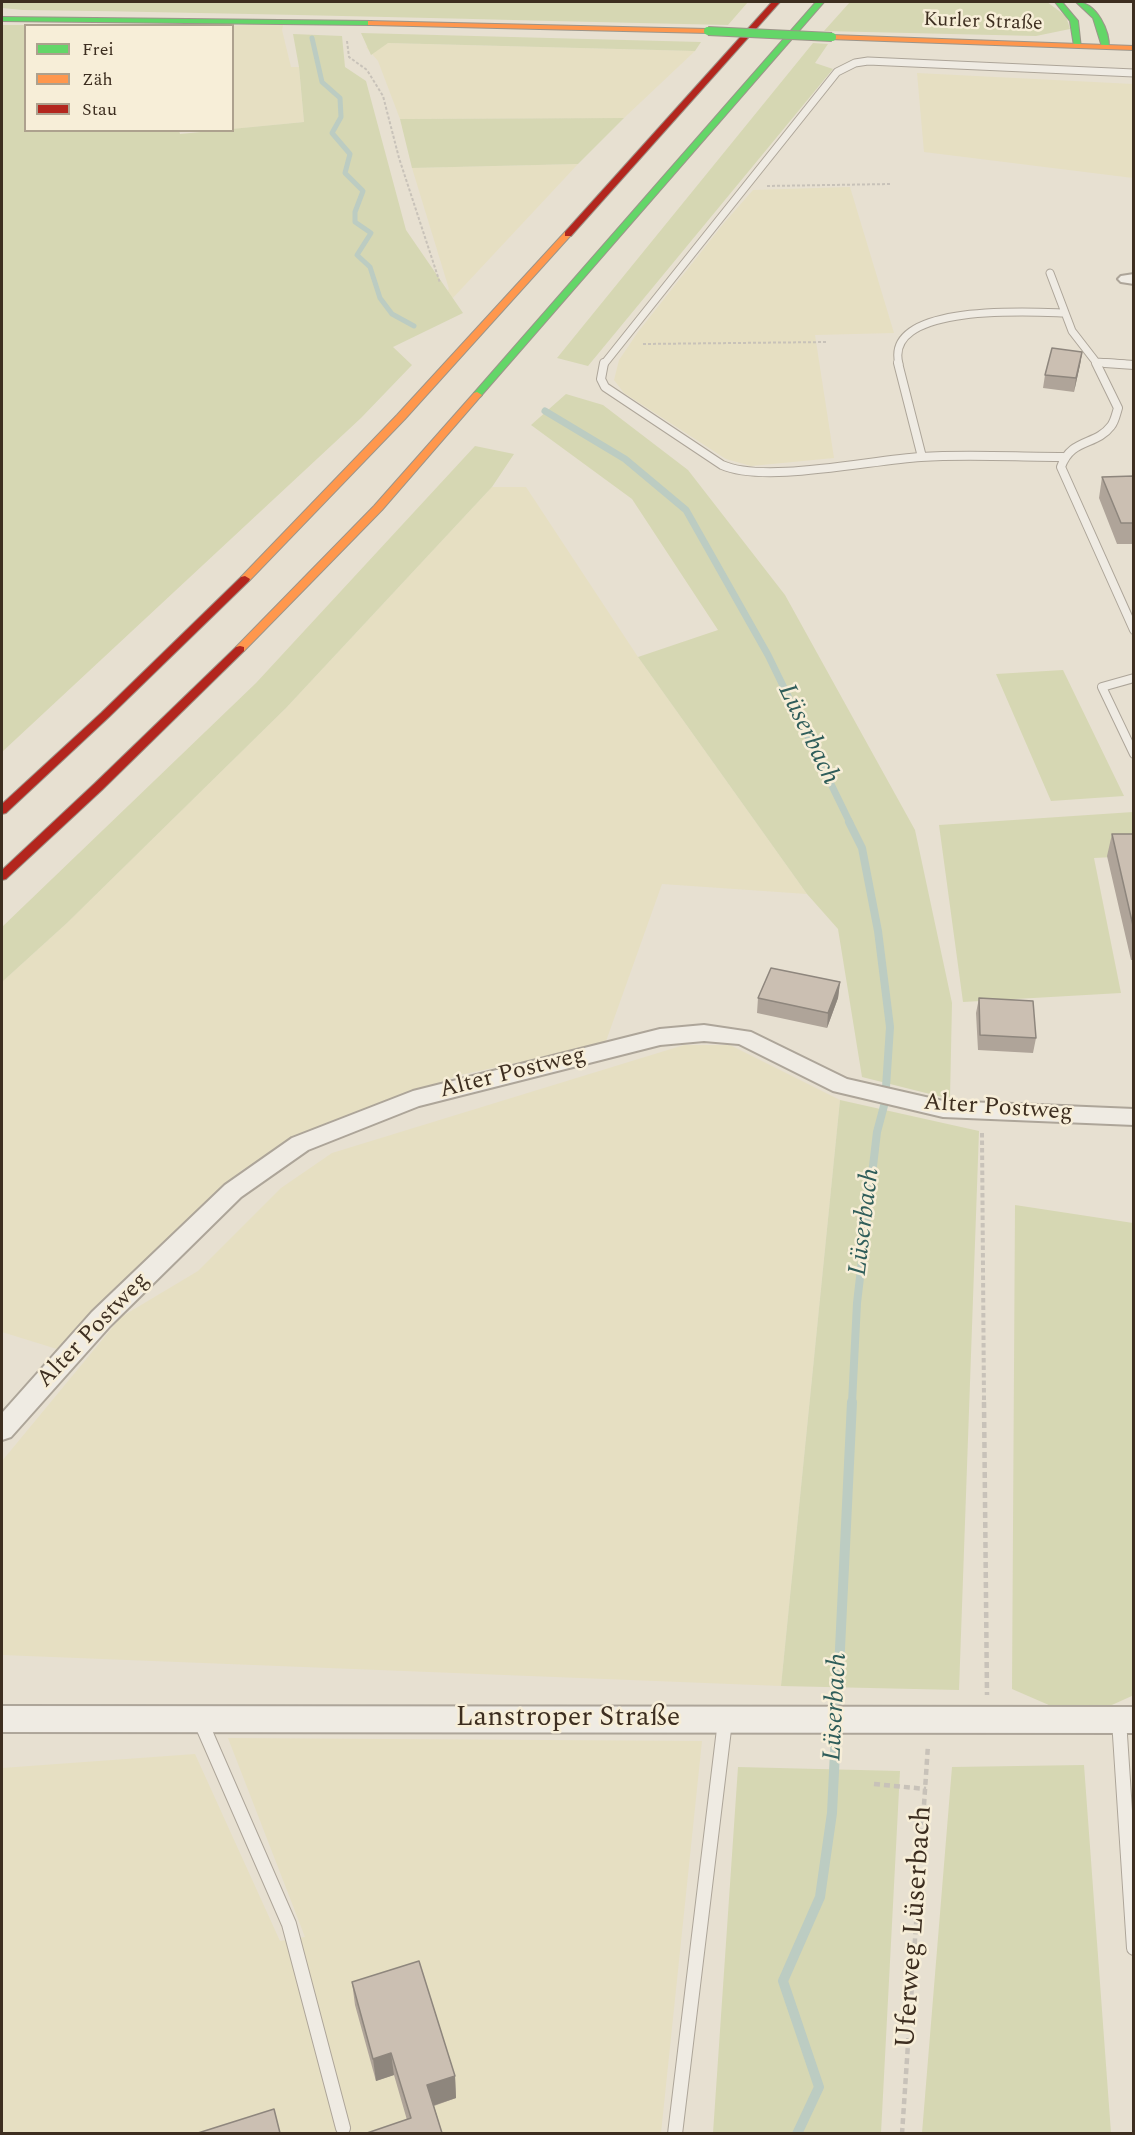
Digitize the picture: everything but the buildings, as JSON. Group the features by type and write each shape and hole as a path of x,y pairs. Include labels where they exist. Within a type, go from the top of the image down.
{"main road":[{"path":"2,810 181,642 333,490 776,2"},
{"path":"1058,2 1072,15 1078,26 1078,46"},
{"path":"1078,2 1097,17 1106,47"},
{"path":"2,876 159,729 378,508 801,23 826,3"},
{"name":"Kurler Straße","path":"2,19 346,22 708,31 1134,48"}],"street":[{"name":"Alter Postweg","path":"2,1430 101,1319 233,1191 300,1144 413,1099 660,1037 704,1032 742,1037 841,1085 875,1095 943,1109 1134,1117"},
{"name":"Lanstroper Straße","path":"2,1719 1126,1720"}],"lane":[{"path":"1063,457 921,457 772,472 736,471 714,461 605,387 601,379 604,362 837,72 855,63 868,61 1134,73"},
{"path":"1050,273 1067,326 1080,348 1096,362 1118,408 1111,426 1073,448 1063,457 1061,467 1134,630"},
{"path":"921,457 896,354 902,340 919,327 950,315 1064,313"},
{"path":"1096,362 1134,365"},
{"path":"1134,678 1102,687 1134,754"},
{"path":"200,1719 289,1924 343,2128"},
{"path":"675,2133 725,1720"},
{"path":"1126,1720 1134,1948"}],"path":[{"path":"346,22 349,57 367,70 383,96 399,158 440,283"},
{"path":"744,187 892,183"},
{"path":"618,345 828,342"},
{"path":"982,1110 987,1720"},
{"name":"Uferweg Lüserbach","path":"902,2133 930,1720"},
{"path":"874,1784 926,1789"}],"shaded area":[{"path":"284,21 282,30 291,67 299,67 304,122 234,129 234,26"},
{"path":"388,43 695,51 624,118 400,119 378,61 366,47"},
{"path":"917,73 1133,84 1133,178 924,152"},
{"path":"578,164 450,301 442,297 449,289 412,168"},
{"path":"850,187 894,333 815,335 834,458 751,466 726,459 624,393 614,380 619,360 638,332 753,190"},
{"path":"492,487 526,487 638,657 807,894 662,884 605,1044 460,1075 326,1123 242,1170 60,1350 2,1332 2,982 67,923 286,708"},
{"path":"684,1045 730,1045 840,1100 781,1686 2,1655 2,1461 121,1317 198,1271 281,1188 332,1153"},
{"path":"228,1738 702,1741 661,2133 2,2134 2,1768 195,1754 280,1941 305,1937"}],"green space":[{"path":"2,2 748,2 728,25 23,10 2,8"},
{"path":"850,2 1047,2 1066,16 1070,29 1036,36 824,31"},
{"path":"2,25 24,25 24,132 180,132 180,134 234,132 234,129 304,122 299,67 293,34 342,36 345,67 366,81 406,230 463,313 393,347 412,365 361,418 2,752"},
{"path":"361,33 701,42 695,51 388,43 371,55"},
{"path":"813,43 828,44 815,63 833,69 588,366 557,358"},
{"path":"624,118 578,164 412,168 400,119"},
{"path":"566,394 603,405 688,470 785,595 915,830 952,1003 950,1099 862,1077 838,929 807,894 638,657 718,630 632,499 531,425"},
{"path":"475,446 514,454 492,487 286,708 67,923 2,982 2,927 256,683"},
{"path":"1063,670 1124,796 1051,801 996,674"},
{"path":"1133,812 1133,856 1094,858 1121,993 963,1002 939,825"},
{"path":"840,1100 979,1131 959,1690 781,1686"},
{"path":"1015,1205 1133,1223 1134,1695 1081,1719 1012,1689"},
{"path":"1084,1765 1111,2133 922,2133 952,1767"},
{"path":"738,1767 900,1771 881,2133 713,2133"}],"waterway":[{"name":"Lüserbach","path":"312,38 322,82 340,98 341,117 332,133 350,154 345,173 363,191 355,212 355,222 371,233 357,255 370,267 380,298 392,314 414,326"},
{"name":"Lüserbach","path":"545,411 625,459 686,510 768,655 850,823"},
{"name":"Lüserbach","path":"849,822 862,848 878,931 890,1027 885,1102 877,1132 857,1303 852,1403"},
{"name":"Lüserbach","path":"797,2134 819,2087 783,1981 820,1897 832,1813 852,1402"}],"traffic: fast":[{"path":"477,395 820,2"},
{"path":"1058,2 1074,21 1078,46"},
{"path":"1079,2 1097,17 1106,47"},
{"path":"2,19 371,23"},
{"path":"708,31 832,37"}],"traffic: slow":[{"path":"371,23 708,31"},
{"path":"832,37 1134,48"},
{"path":"245,579 401,417 568,234"},
{"path":"240,649 378,508 477,395"}],"traffic: jam":[{"path":"568,234 776,2"},
{"path":"2,810 105,715 245,579"},
{"path":"2,876 98,787 240,649"}]}
